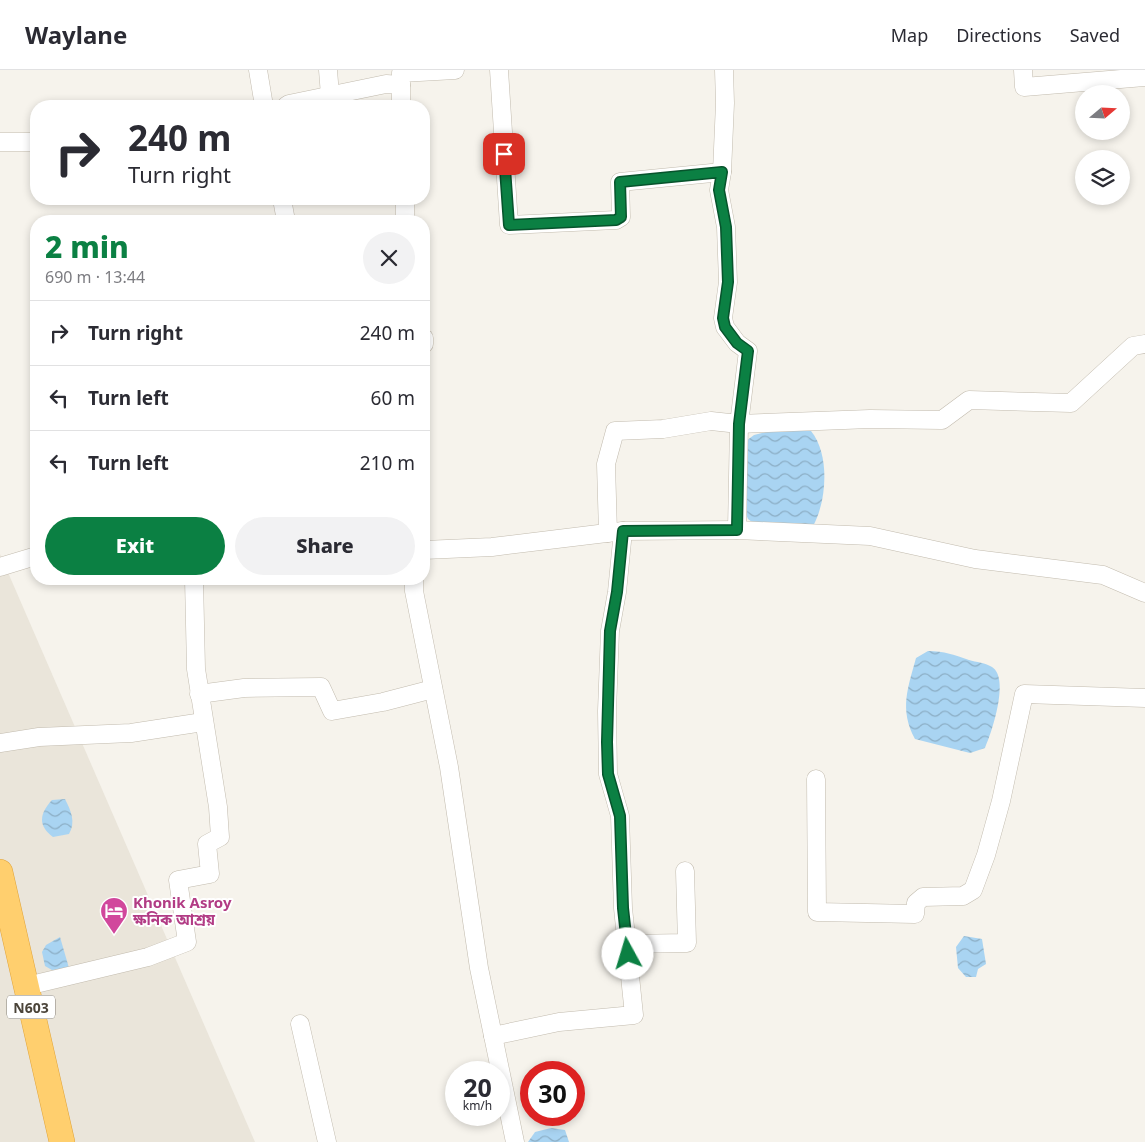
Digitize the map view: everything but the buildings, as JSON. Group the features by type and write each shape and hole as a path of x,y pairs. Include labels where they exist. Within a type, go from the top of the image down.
{"highway":[{"name":"N603","path":"0,872 62,1142"}],"street":[{"path":"258,70 263,100"},
{"path":"328,70 330,96"},
{"path":"401,100 401,73 455,70"},
{"path":"499,70 509,225 616,220 621,217 620,182 722,172"},
{"path":"724,70 722,172 719,190 726,227 728,282 723,318 725,327 737,343 748,351 739,424 737,530"},
{"path":"1022,70 1024,87 1145,77"},
{"path":"309,100 386,84 401,85"},
{"path":"0,142 30,142"},
{"path":"492,1036 559,1022 634,1016 623,908 620,816 608,774 607,711 610,631 617,592 615,532 606,464 615,431 663,429 711,421 739,424 870,419 942,420 969,400 1070,403 1133,346 1145,344"},
{"path":"430,550 492,547 615,532 737,530 870,536 975,558 1103,575 1145,593"},
{"path":"0,567 30,558"},
{"path":"26,986 148,957 187,942 178,880 210,874 207,844 220,838 218,807 196,669 194,585"},
{"path":"414,585 449,767 492,1036 515,1142"},
{"path":"199,694 244,688 321,687 332,711 384,702 433,689"},
{"path":"816,779 817,912 915,914 916,903 923,897 963,896 973,890 986,855 1002,801 1024,694 1145,698"},
{"path":"0,743 38,737 131,733 203,722"},
{"path":"627,944 687,942 685,871"},
{"path":"300,1024 327,1142"}],"shaded area":[{"path":"0,554 255,1142 0,1142"}],"water":[{"path":"777,429 811,431 817,441 824,465 824,491 818,516 813,526 757,526 748,519 744,510 746,441 754,435"},
{"path":"928,651 949,654 984,664 992,667 997,673 1000,693 998,706 985,748 970,753 915,739 907,718 906,698 916,658"},
{"path":"65,799 72,816 71,830 69,834 53,837 45,829 42,820 43,815 52,800"},
{"path":"964,936 982,939 986,964 978,969 976,977 966,977 958,968 956,947"},
{"path":"60,937 69,968 52,970 45,966 42,952 46,945"},
{"path":"551,1128 565,1130 569,1142 528,1142 535,1132"}],"place":[{"name":"Khonik Asroy ক্ষনিক আশ্রয়","path":"114,935"}],"route":[{"path":"504,154 509,225 616,220 621,217 620,182 625,180 722,172 719,190 721,210 726,227 728,282 723,318 725,327 737,343 748,351 739,424 737,530 623,531 617,592 610,631 607,742 608,774 620,816 623,908 628,954"}]}
